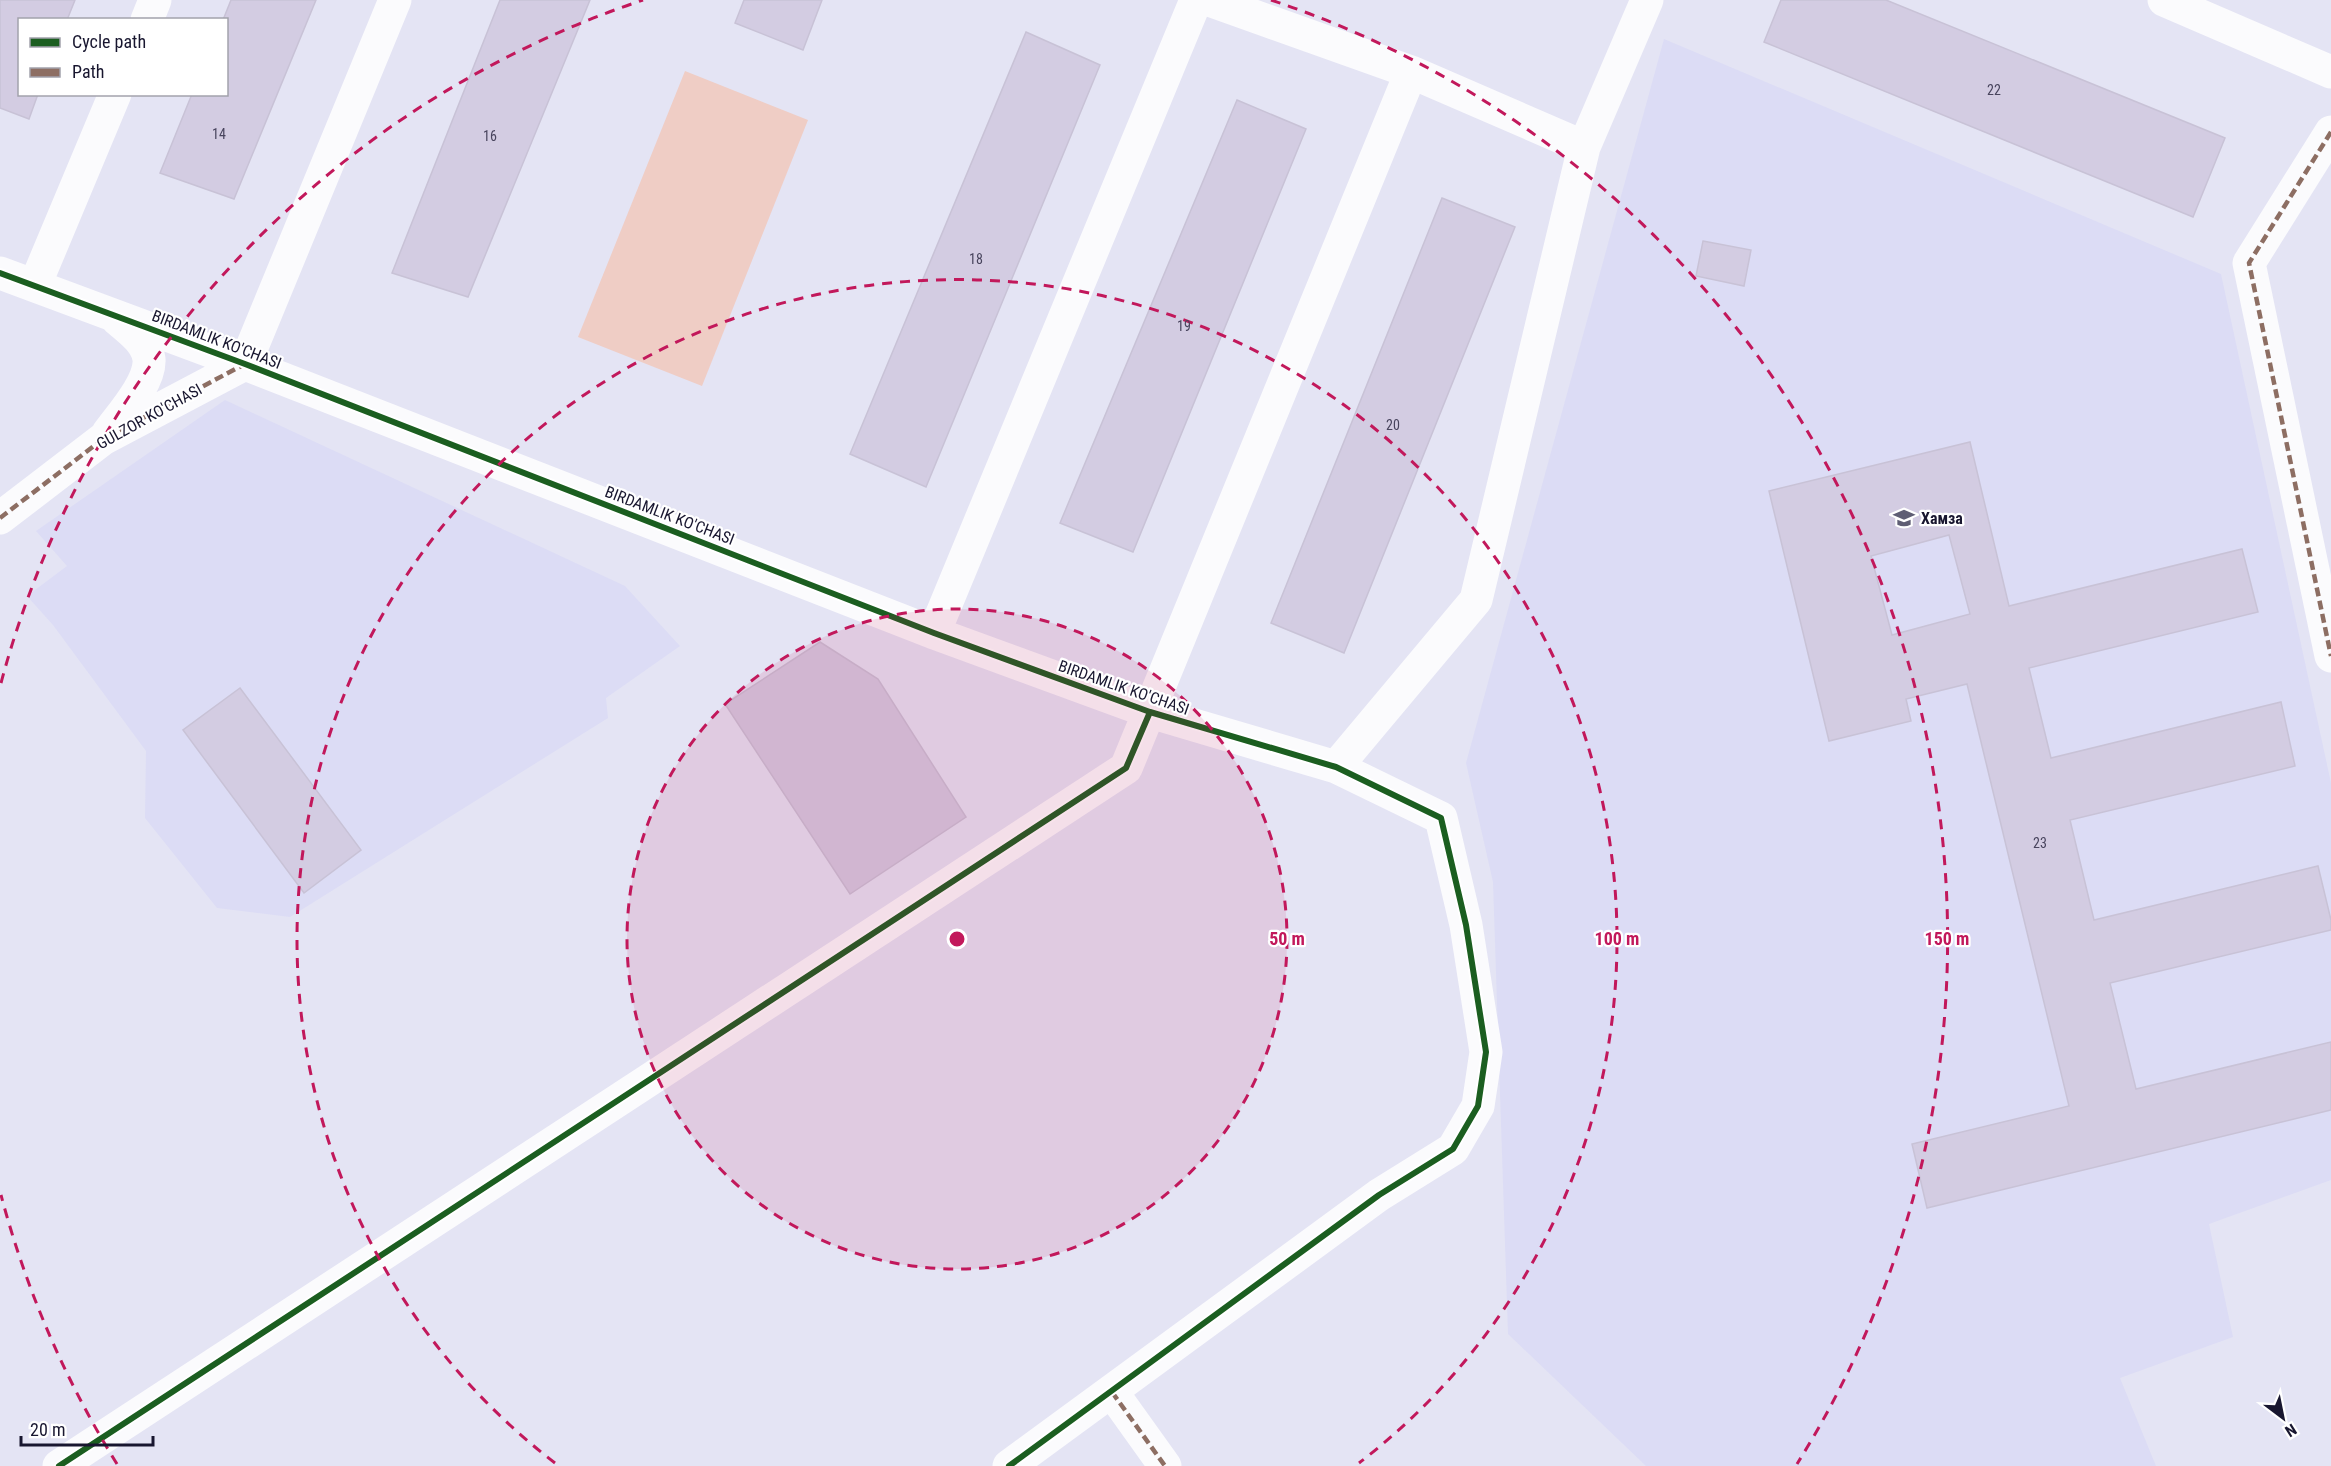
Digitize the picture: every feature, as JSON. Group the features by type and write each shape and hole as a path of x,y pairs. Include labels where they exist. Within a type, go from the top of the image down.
{"street":[{"path":"148,18 155,0"},
{"path":"245,364 395,0"},
{"path":"934,633 1196,0"},
{"path":"1209,0 1411,72 1584,147"},
{"path":"1336,767 1476,600 1584,147 1647,0"},
{"path":"2164,0 2331,72"},
{"path":"59,1466 1126,768 1411,72"},
{"path":"34,285 114,96"},
{"path":"2331,132 2249,263 2331,656"},
{"name":"BIRDAMLIK KO'CHASI","path":"0,273 245,364 934,633 1150,712 1336,767 1441,818 1466,926 1486,1052 1478,1106 1453,1149 1379,1195 1112,1392"},
{"path":"103,439 134,398 145,377 149,359 142,343 133,332 108,313"},
{"name":"GULZOR KO'CHASI","path":"0,518 103,439 245,364"},
{"path":"1009,1466 1112,1392 1165,1466"}],"shaded area":[{"name":"Хамза","path":"1664,39 2221,274 2331,783 2331,1180 2209,1224 2233,1337 2120,1378 2156,1466 1646,1466 1508,1334 1493,882 1466,763"},
{"path":"685,71 808,120 702,386 578,337"},
{"path":"225,400 625,586 680,646 606,698 608,718 290,917 217,908 145,818 146,751 53,625 27,596 67,566 36,531"}],"building":[{"path":"0,0 75,0 68,18 18,18 18,96 37,96 29,119 0,108"},
{"path":"231,0 316,0 234,199 160,173 191,96 228,96 228,18 224,18"},
{"path":"500,0 590,0 468,297 392,273"},
{"path":"744,0 822,0 803,50 735,23"},
{"path":"1781,0 1886,0 2225,138 2193,217 1764,42"},
{"path":"1026,32 1100,65 926,487 850,454"},
{"path":"1237,100 1306,129 1133,552 1060,523"},
{"path":"1442,198 1515,227 1344,653 1271,623"},
{"path":"1703,241 1751,250 1744,286 1696,276"},
{"path":"1970,442 2009,606 2242,549 2258,612 2029,668 2051,758 2281,702 2295,766 2070,820 2094,920 2318,866 2331,920 2331,930 2110,983 2136,1089 2331,1042 2331,1110 1927,1208 1912,1144 2069,1106 1967,684 1906,699 1911,721 1829,741 1769,491","holes":["1949,535 1970,614 1892,635 1871,556"]},
{"path":"820,642 878,679 966,817 850,894 725,704"},
{"path":"240,688 361,850 304,893 183,730"}],"marked path":[{"path":"2331,132 2249,263 2331,656"},
{"path":"0,518 103,439 245,364"},
{"path":"1112,1392 1165,1466"}],"cycle path":[{"path":"0,273 245,364 934,633 1150,712 1336,767 1441,818 1466,925 1486,1052 1478,1106 1453,1149 1379,1195 1009,1466"},
{"path":"59,1466 1126,768 1150,712"}],"place":[{"name":"Хамза","path":"1904,518"}]}
